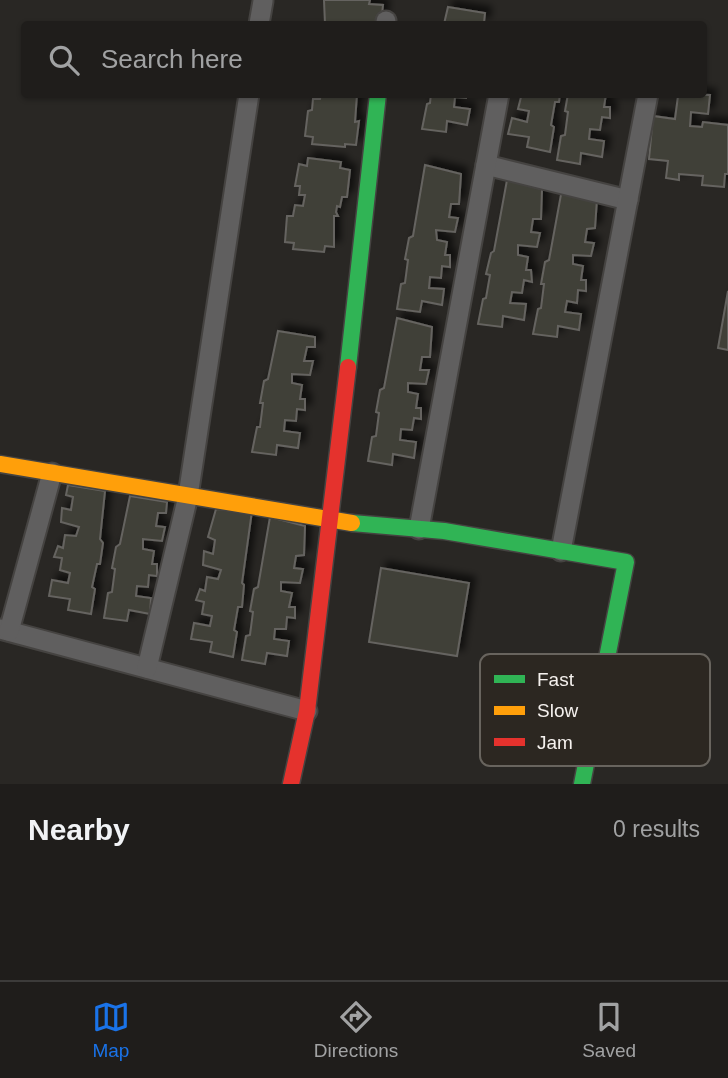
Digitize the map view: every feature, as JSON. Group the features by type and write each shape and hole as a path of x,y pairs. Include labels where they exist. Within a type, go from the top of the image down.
{"street":[{"path":"260,21 263,1"},
{"path":"147,668 188,496 248,98"},
{"path":"291,784 307,711 331,521 378,98"},
{"path":"419,529 498,98"},
{"path":"561,551 647,98"},
{"path":"486,165 628,200"},
{"path":"0,464 331,521 419,529 626,562 608,654"},
{"path":"52,473 4,630 307,711"},
{"path":"582,784 586,766"}],"building":[{"path":"324,0 370,0 369,4 383,5 381,21 325,21"},
{"path":"448,7 485,13 484,21 445,21"},
{"path":"707,95 710,95 708,114 691,112 690,126 702,127 703,122 728,125 728,174 725,174 724,187 702,185 703,176 679,174 679,180 666,178 668,161 649,159 653,116 675,119 678,98 707,98"},
{"path":"357,98 355,122 359,121 356,145 345,144 345,147 312,144 313,137 305,136 308,111 312,110 313,99"},
{"path":"431,98 455,98 454,107 470,109 467,125 447,121 446,132 422,129 427,104"},
{"path":"521,98 560,98 559,102 555,102 550,152 527,147 529,137 508,134 512,118 527,122 529,111 518,109"},
{"path":"567,98 605,98 604,107 610,107 610,118 602,117 600,130 590,129 589,139 604,141 602,157 581,153 580,164 557,160 561,136 565,135 568,112 565,111"},
{"path":"308,158 341,162 340,168 350,170 347,197 342,197 340,207 337,206 338,216 334,216 334,247 325,246 324,252 293,249 294,243 285,242 287,216 293,216 295,205 303,206 305,195 299,195 300,186 295,186 299,164 307,166"},
{"path":"425,165 461,174 459,204 451,204 449,217 458,218 455,232 436,230 437,240 447,242 445,255 450,255 450,267 442,266 441,278 430,277 429,288 444,289 442,305 422,301 420,312 397,309 401,284 405,283 408,260 405,259 409,238 413,236"},
{"path":"507,180 542,189 541,219 533,219 531,232 540,233 537,247 518,245 518,255 528,257 526,270 531,270 532,282 524,280 522,293 512,292 510,303 526,304 524,320 503,316 502,327 478,324 483,299 486,298 490,275 486,274 491,253 494,251"},
{"path":"562,189 597,199 595,228 587,229 585,242 594,243 591,256 573,255 573,264 583,266 581,280 586,280 586,291 578,290 577,303 567,301 565,312 581,314 579,330 558,326 557,337 533,334 538,309 541,308 544,284 541,284 545,262 549,260"},
{"path":"728,291 728,350 718,348"},
{"path":"397,318 432,327 430,357 422,357 420,370 429,370 426,384 408,383 408,392 418,394 416,408 421,408 421,419 414,418 412,430 401,429 400,440 416,442 414,458 393,454 392,465 368,461 372,437 376,436 379,413 376,412 380,390 384,388"},
{"path":"278,331 315,337 315,347 307,347 304,361 313,361 310,375 292,374 292,383 302,385 300,399 305,399 305,410 297,409 296,421 285,420 284,431 300,433 298,448 277,445 276,455 252,452 257,427 260,427 264,381 268,379"},
{"path":"68,485 105,491 100,539 103,543 100,564 97,564 92,587 95,589 91,614 68,610 70,599 49,596 52,580 68,583 70,573 60,570 62,558 54,557 58,546 63,548 65,535 76,536 79,527 61,522 62,508 71,510 73,497 66,495"},
{"path":"130,496 167,502 166,513 158,513 156,526 165,527 162,541 143,539 143,549 154,551 152,564 157,564 157,576 149,575 148,587 137,586 136,596 151,598 150,614 129,610 127,621 104,618 108,593 112,592 115,569 112,568 116,547 120,544"},
{"path":"216,509 252,511 242,583 242,607 238,607 234,630 237,632 233,657 210,652 212,642 191,639 194,623 210,626 212,616 202,614 204,602 196,600 200,589 205,591 207,577 218,579 221,570 203,565 204,551 213,554 215,540 208,537"},
{"path":"270,517 305,526 304,555 296,556 294,568 303,569 300,583 281,582 281,591 292,593 289,607 295,607 295,618 287,617 286,629 275,629 274,639 289,641 287,656 267,653 265,664 242,660 246,636 250,635 253,612 250,611 254,589 258,587"},
{"path":"381,568 469,583 457,656 369,642"}],"traffic: fast":[{"path":"348,367 378,98"},
{"path":"352,523 444,531 626,562 608,654"},
{"path":"582,784 586,766"}],"traffic: slow":[{"path":"0,464 352,523"}],"traffic: jam":[{"path":"291,784 307,711 348,367"}]}
